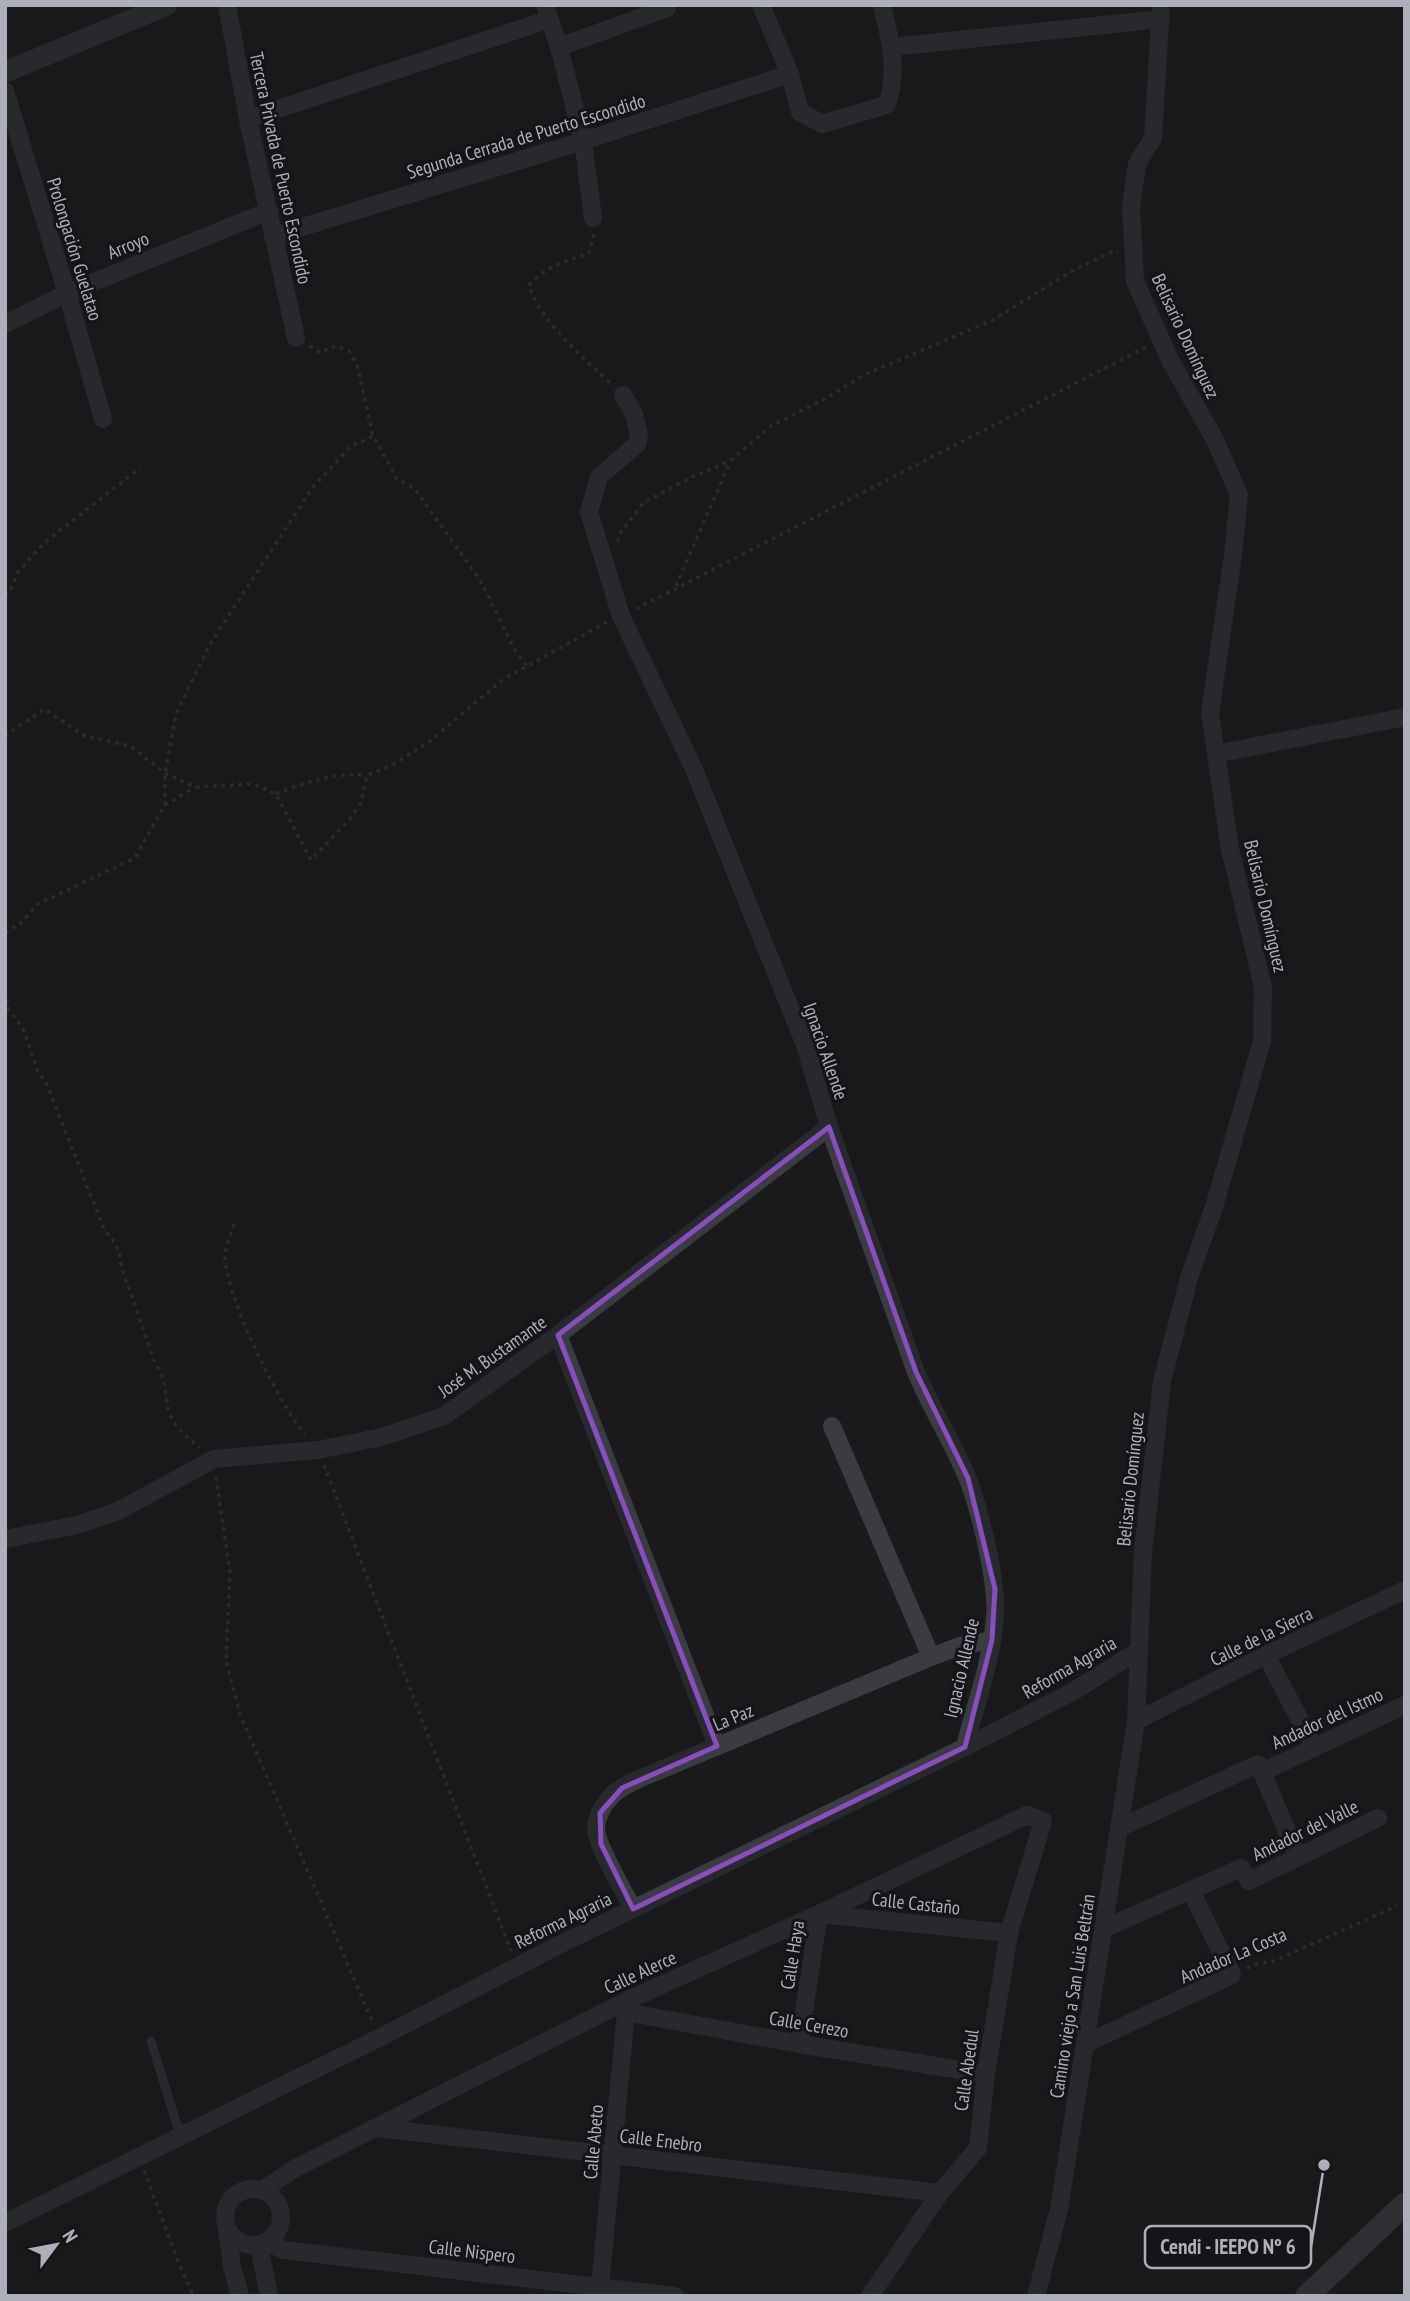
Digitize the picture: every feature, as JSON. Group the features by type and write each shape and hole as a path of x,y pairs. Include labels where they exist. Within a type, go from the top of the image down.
{"main road":[{"path":"1307,2296 1405,2204"}],"street":[{"path":"5,72 167,5"},
{"name":"Tercera Privada de Puerto Escondido","path":"227,5 248,119 296,338"},
{"path":"761,5 790,74 800,112 822,124 886,105 891,94 892,47 882,5"},
{"path":"559,47 667,8"},
{"path":"248,119 547,12 559,47 583,141 593,218"},
{"path":"892,47 1161,12"},
{"name":"Belisario Domínguez","path":"1135,1700 1143,1552 1162,1381 1189,1278 1214,1207 1262,1041 1263,987 1230,849 1210,713 1239,495 1215,440 1161,340 1135,281 1131,207 1137,164 1153,138 1161,12"},
{"name":"Segunda Cerrada de Puerto Escondido","path":"273,236 790,74"},
{"name":"Prolongación Guelatao","path":"5,91 103,419"},
{"name":"Arroyo","path":"5,324 67,293 269,211"},
{"name":"Ignacio Allende","path":"623,395 634,414 639,433 637,444 599,477 589,512 621,616 693,767 805,1045 829,1127 916,1372 968,1478 995,1589 995,1616 992,1640 965,1746"},
{"path":"1216,754 1405,717"},
{"name":"José M. Bustamante","path":"5,1539 78,1525 118,1511 214,1459 318,1450 382,1437 444,1416 558,1335 829,1127"},
{"path":"558,1335 717,1746"},
{"path":"832,1426 931,1657"},
{"name":"Calle de la Sierra","path":"1136,1721 1266,1655 1405,1590"},
{"name":"La Paz","path":"633,1909 596,1829 600,1813 609,1798 622,1788 931,1657 992,1640"},
{"name":"Reforma Agraria","path":"5,2223 1072,1692 1138,1651"},
{"path":"1266,1655 1314,1747"},
{"name":"Camino viejo a San Luis Beltrán","path":"1036,2296 1059,2210 1136,1721 1135,1700"},
{"name":"Andador del Istmo","path":"1119,1828 1258,1763 1262,1772 1405,1705"},
{"path":"1262,1772 1298,1857"},
{"name":"Calle Alerce","path":"262,2190 295,2169 378,2128 1027,1815 1043,1821"},
{"name":"Andador del Valle","path":"1103,1929 1241,1868 1249,1881 1378,1818"},
{"name":"Calle Abedul","path":"870,2296 940,2193 978,2148 986,2074 1009,1933 1043,1821"},
{"path":"1191,1891 1232,1975"},
{"name":"Calle Castaño","path":"819,1914 1009,1933"},
{"name":"Calle Haya","path":"799,2044 819,1914"},
{"name":"Andador La Costa","path":"1085,2044 1232,1975"},
{"name":"Calle Cerezo","path":"627,2006 799,2044 986,2074"},
{"name":"Calle Abeto","path":"600,2287 627,2006"},
{"name":"Calle Enebro","path":"378,2128 940,2193"},
{"path":"227,2229 240,2243 263,2243 275,2235 280,2225 278,2204 262,2190 251,2188 231,2197 225,2207 224,2218 232,2267 240,2296"},
{"path":"263,2243 269,2296"},
{"name":"Calle Nispero","path":"263,2243 284,2250 675,2296"}],"lane":[{"path":"151,2041 180,2135"}],"path":[{"path":"593,218 594,237 589,253 540,273 529,285 532,299 549,320 623,395"},
{"path":"617,545 619,535 643,503 692,477 730,461 771,426 823,400 864,375 993,320 1072,271 1114,251 1133,255"},
{"path":"296,338 321,353 330,347 349,351 357,365 373,436 397,479 414,488 481,580 516,652 528,666"},
{"path":"276,794 313,780 340,774 367,775 390,766 429,741 502,680 675,588 1161,340"},
{"path":"5,933 22,922 38,904 135,859 165,804 165,773 176,714 210,644 313,487 349,447 373,436"},
{"path":"675,588 730,461"},
{"path":"5,596 18,572 44,543 140,468"},
{"path":"5,736 44,709 85,736 130,746 165,773 195,787"},
{"path":"165,804 195,787 254,784 276,794 311,860 351,819 361,803 367,775"},
{"path":"5,991 9,1010 23,1028 27,1045 38,1072 47,1085 105,1231 115,1241 155,1363 163,1374 167,1407 180,1432 214,1459 230,1572 226,1661 240,1714 379,2038"},
{"path":"234,1224 225,1255 234,1297 263,1366 297,1426 318,1450 517,1966"},
{"name":"Andador La Costa","path":"1232,1975 1256,1964 1274,1961 1397,1906"},
{"path":"139,2156 179,2264 194,2296"}],"highlighted area":[{"path":"829,1127 916,1372 968,1478 995,1589 992,1640 965,1747 633,1909 601,1844 600,1813 622,1788 717,1746 558,1335"}],"place":[{"name":"Cendi - IEEPO Nº 6","path":"1324,2165"}]}
